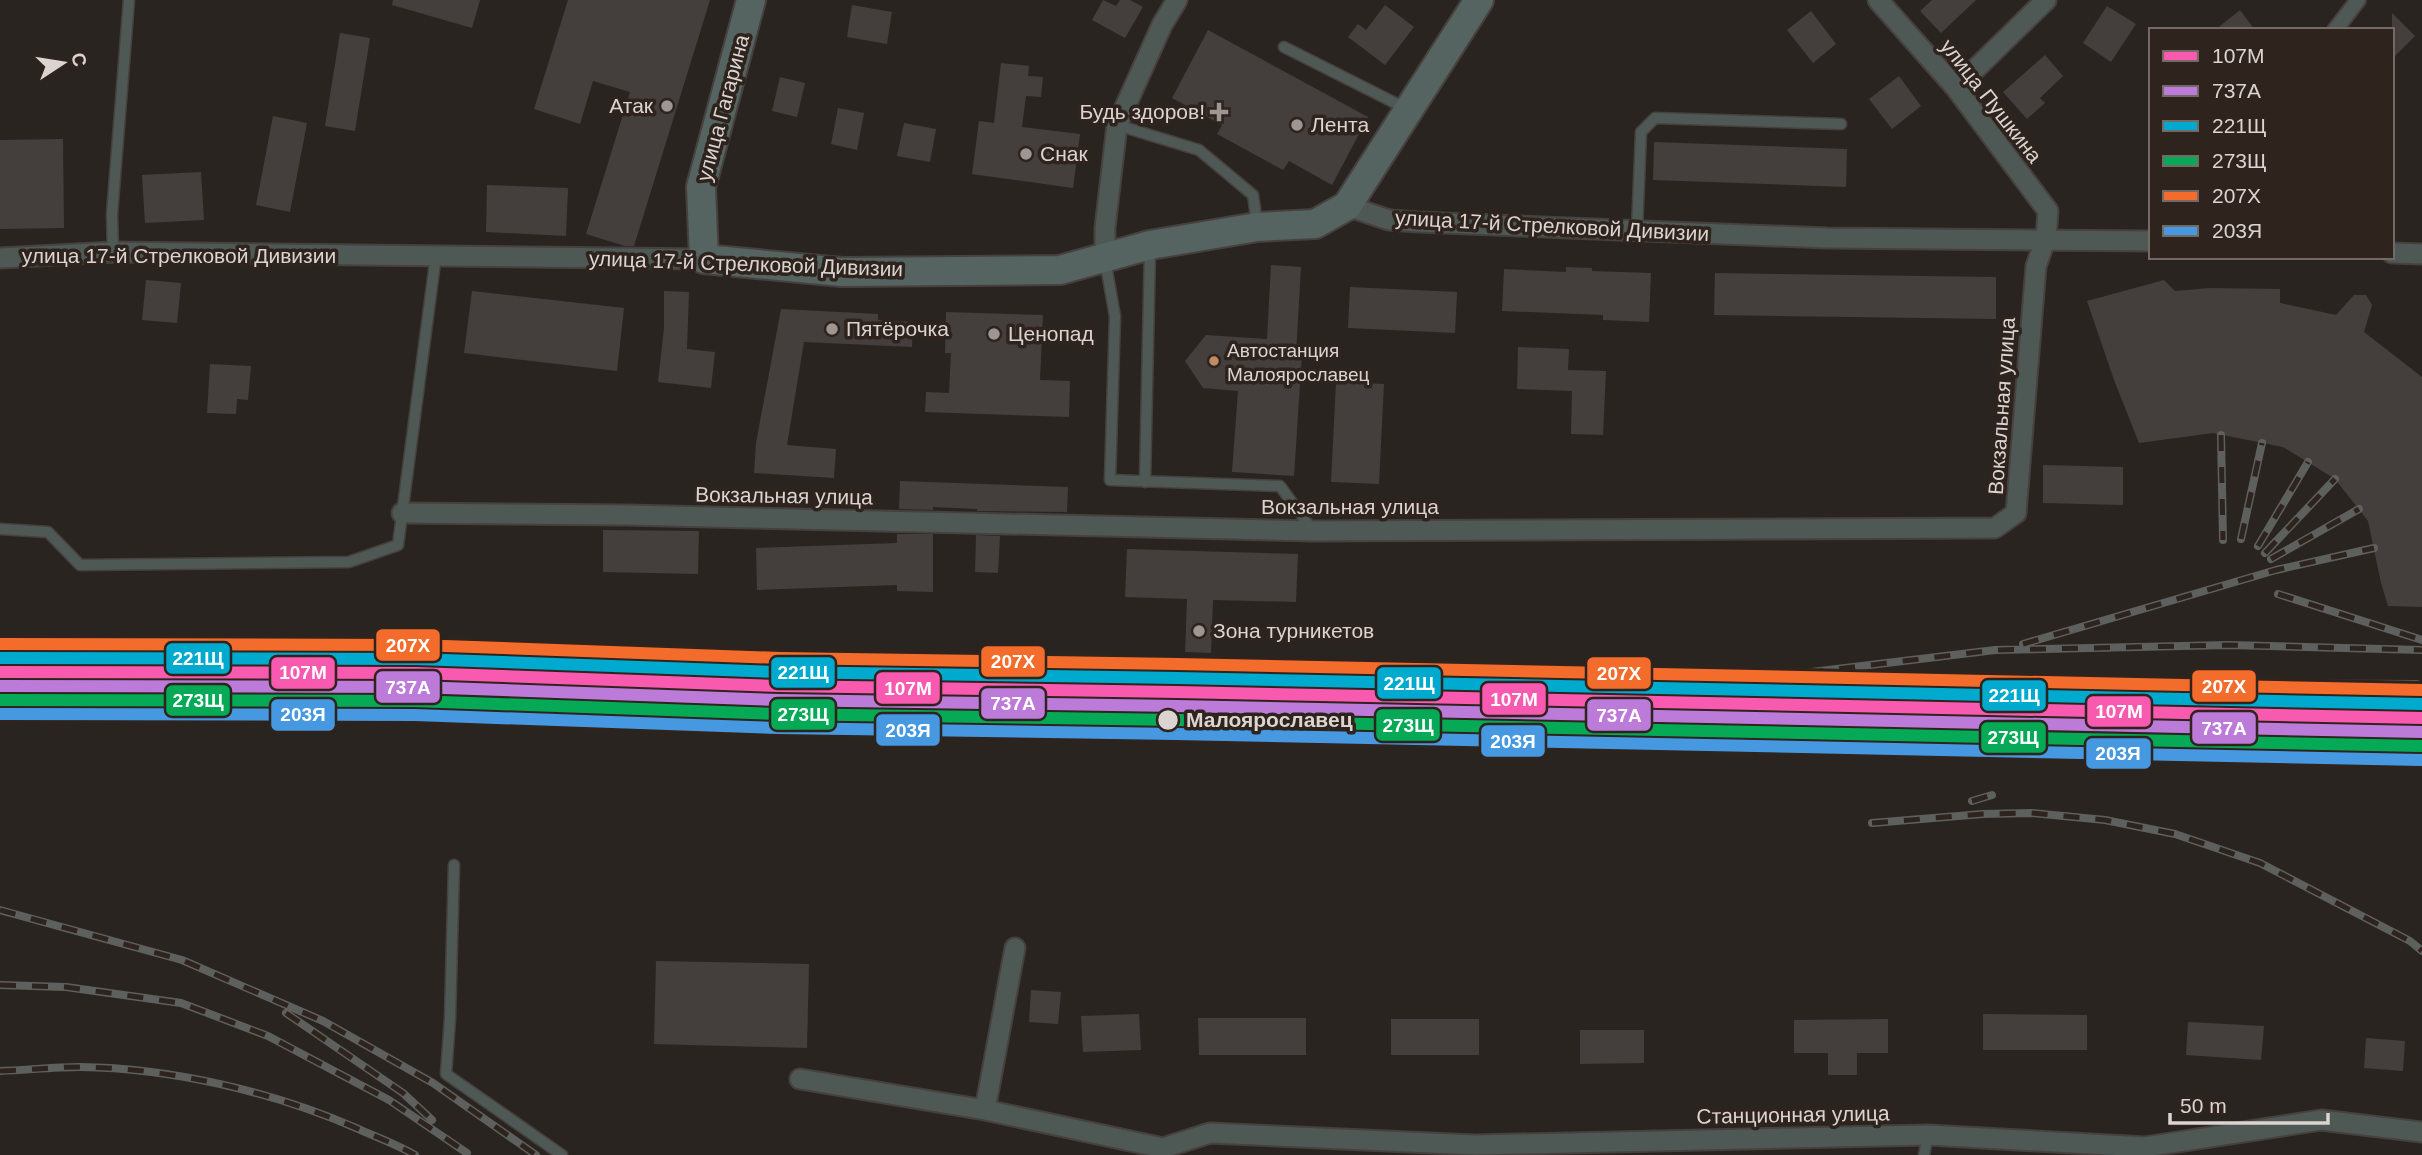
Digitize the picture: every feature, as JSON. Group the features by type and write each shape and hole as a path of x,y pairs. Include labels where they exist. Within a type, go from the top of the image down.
{"main road":[{"name":"улица Гагарина","path":"704,259 701,187 751,0"},
{"path":"1348,206 1479,0"},
{"name":"улица 17-й Стрелковой Дивизии","path":"704,259 842,272 1060,270 1150,245 1257,228 1315,224 1348,206"}],"street":[{"path":"1105,259 1105,228 1117,125 1162,25 1177,0"},
{"name":"улица Пушкина","path":"1878,0 1956,88 2048,211 2046,238"},
{"path":"1956,88 2046,0"},
{"path":"2337,28 2358,0"},
{"name":"улица 17-й Стрелковой Дивизии","path":"1348,206 1389,220 1418,222 1827,238 2149,238"},
{"name":"Вокзальная улица","path":"402,513 640,515 1313,531 1995,528 2017,513 2036,266 2046,238"},
{"name":"улица 17-й Стрелковой Дивизии","path":"0,257 113,252 704,259"},
{"path":"2394,253 2422,254"},
{"path":"985,1110 1015,948"},
{"path":"800,1079 985,1110 1162,1151"},
{"name":"Станционная улица","path":"1162,1151 1209,1133 1475,1144 1741,1142 1928,1135 2145,1147 2321,1120 2422,1132"}],"lane":[{"path":"113,252 112,214 129,0"},
{"path":"1284,47 1409,110"},
{"path":"1637,230 1641,132 1655,118 1840,124"},
{"path":"1117,125 1199,150 1253,195 1257,228"},
{"path":"1145,482 1150,245"},
{"path":"0,529 48,532 80,565 349,562 398,545 436,255"},
{"path":"1105,259 1115,316 1110,480 1279,486 1313,531"},
{"path":"454,864 446,1074 562,1155"},
{"path":"1924,1155 1928,1135"}],"building":[{"path":"393,0 480,0 472,28 392,5"},
{"path":"568,0 710,0 634,246 625,246 586,234 630,92 593,81 580,124 534,109"},
{"path":"1103,0 1116,6 1120,0 1130,0 1143,7 1125,38 1092,20"},
{"path":"1932,0 1976,0 1941,33 1920,11"},
{"path":"852,5 892,12 887,44 847,37"},
{"path":"1385,5 1414,27 1385,65 1348,37 1358,24 1366,30"},
{"path":"2107,6 2136,24 2111,62 2083,43"},
{"path":"2240,10 2254,28 2218,28"},
{"path":"1811,11 1836,44 1813,63 1787,30"},
{"path":"2392,13 2415,36 2394,57 2394,28"},
{"path":"1208,30 1368,117 1332,185 1289,161 1283,170 1217,134 1222,125 1172,98"},
{"path":"340,33 370,38 355,131 325,126"},
{"path":"2045,55 2063,76 2040,98 2045,103 2027,119 2003,92"},
{"name":"Снак","path":"1001,63 1029,66 1028,76 1043,77 1041,97 1026,96 1022,127 1080,134 1073,188 972,174 979,121 994,123"},
{"path":"1899,76 1921,106 1892,129 1869,99"},
{"path":"780,77 805,83 797,117 772,111"},
{"path":"838,108 864,113 857,150 831,144"},
{"path":"273,116 307,123 290,212 256,205"},
{"path":"904,123 936,129 930,162 897,156"},
{"path":"63,139 64,228 0,229 0,140"},
{"path":"1654,142 1847,149 1846,187 1653,180"},
{"path":"201,172 204,220 145,223 142,175"},
{"path":"487,185 568,188 566,236 486,232"},
{"path":"1271,265 1301,267 1296,354 1302,354 1294,476 1232,472 1238,391 1203,388 1185,361 1206,335 1267,339"},
{"path":"1566,267 1592,268 1592,271 1651,273 1649,322 1603,320 1603,315 1502,311 1504,269 1566,272"},
{"path":"1715,273 1996,277 1996,319 1714,315"},
{"path":"146,280 181,283 177,323 142,320"},
{"path":"2164,280 2175,291 2210,288 2280,289 2280,303 2336,315 2354,295 2366,295 2372,305 2364,332 2422,377 2422,607 2388,606 2368,521 2335,479 2283,447 2213,433 2139,443 2087,301"},
{"path":"1350,287 1457,292 1455,333 1348,328"},
{"path":"472,291 624,308 617,371 464,353"},
{"path":"664,291 689,292 687,349 715,352 711,388 658,382 664,328"},
{"path":"781,309 878,314 878,320 913,322 912,347 804,342 787,445 836,449 834,478 754,473 756,443"},
{"path":"946,312 1043,315 1040,380 1070,381 1069,417 925,412 926,392 949,393 951,353 945,353"},
{"path":"1518,347 1569,349 1568,370 1606,371 1603,435 1571,434 1572,391 1517,389"},
{"path":"210,364 251,366 248,400 237,399 236,414 207,413"},
{"path":"1336,382 1384,384 1379,484 1331,482"},
{"path":"2043,465 2123,467 2123,505 2043,503"},
{"path":"900,481 1068,487 1067,512 977,511 933,507 933,510 899,509"},
{"path":"603,530 699,531 698,574 603,572"},
{"path":"897,534 933,534 933,592 897,591 897,585 757,590 756,548 897,543"},
{"path":"976,535 1000,536 998,573 975,572"},
{"path":"1127,549 1298,554 1296,602 1213,600 1211,653 1185,652 1187,599 1125,597"},
{"path":"656,961 809,964 807,1048 654,1044"},
{"path":"1031,990 1061,992 1058,1024 1029,1022"},
{"path":"1139,1014 1141,1050 1083,1052 1081,1016"},
{"path":"1983,1014 2087,1015 2087,1050 1983,1050"},
{"path":"1198,1018 1306,1018 1306,1055 1199,1055"},
{"path":"1391,1019 1479,1019 1479,1055 1391,1055"},
{"path":"1888,1019 1888,1053 1857,1053 1857,1075 1828,1075 1828,1053 1794,1053 1794,1020"},
{"path":"2188,1022 2264,1026 2261,1060 2186,1055"},
{"path":"1580,1030 1644,1030 1644,1063 1580,1064"},
{"path":"2366,1038 2405,1041 2403,1071 2364,1068"}],"railway":[{"path":"2221,435 2223,540"},
{"path":"2241,539 2262,443"},
{"path":"2258,546 2308,462"},
{"path":"2265,553 2335,479"},
{"path":"2271,559 2359,509"},
{"path":"2023,644 2276,570 2374,548"},
{"path":"2278,594 2422,640"},
{"path":"1712,684 1995,650 2229,645 2422,650"},
{"path":"1990,689 2072,680 2417,684"},
{"path":"1972,801 1992,795"},
{"path":"1872,823 2031,813 2105,820 2175,834 2260,863 2410,941 2422,951"},
{"path":"0,910 182,960 323,1021 433,1083 536,1155"},
{"path":"0,985 66,987 181,1003 268,1036 389,1100 467,1153"},
{"path":"286,1013 403,1093 432,1120"},
{"path":"0,1071 70,1067 115,1068 221,1084 324,1115 415,1155"}],"transit line":[{"name":"207Х","path":"0,644 416,645 780,658 2422,690"},
{"name":"221Щ","path":"0,658 416,659 779,672 2422,704"},
{"name":"107М","path":"0,672 416,673 779,686 2422,718"},
{"name":"737А","path":"0,686 416,687 779,700 2422,732"},
{"name":"273Щ","path":"0,700 415,701 779,714 2421,746"},
{"name":"203Я","path":"0,714 415,715 778,728 2421,760"}],"place":[{"name":"Атак","path":"667,106"},
{"name":"Будь здоров!","path":"1219,112"},
{"name":"Лента","path":"1297,125"},
{"name":"Снак","path":"1026,154"},
{"name":"Пятёрочка","path":"832,329"},
{"name":"Ценопад","path":"994,334"},
{"name":"Автостанция Малоярославец","path":"1214,361"},
{"name":"Зона турникетов","path":"1199,631"},
{"name":"Малоярославец","path":"1168,720"}]}
